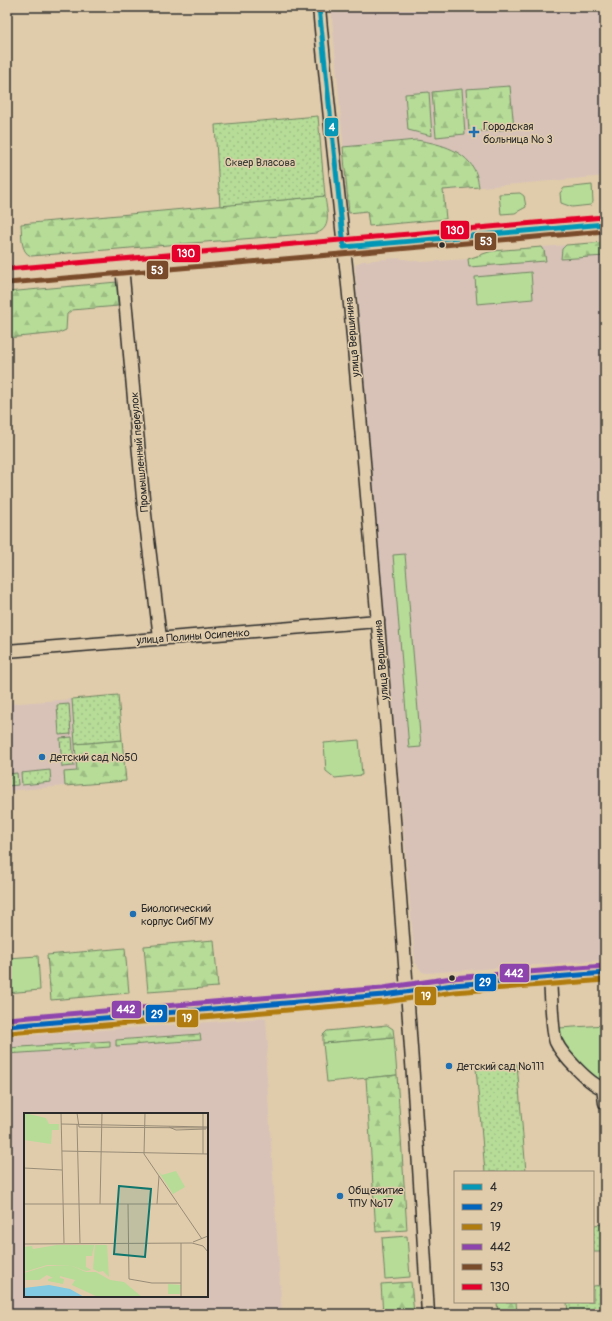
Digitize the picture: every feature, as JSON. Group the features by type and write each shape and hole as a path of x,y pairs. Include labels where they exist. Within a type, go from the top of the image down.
{"main road":[{"path":"7,276 605,224"},
{"path":"7,1026 384,995 452,985 605,973"}],"street":[{"name":"улица Вершинина","path":"319,7 344,247 378,621 408,992 428,1314"},
{"name":"Промышленный переулок","path":"122,266 143,498 160,638"},
{"name":"улица Полины Осипенко","path":"7,651 378,621"},
{"path":"550,978 555,1041 577,1069 596,1086 604,1088 605,1103"}],"shaded area":[{"name":"Городская больница № 3","path":"331,7 605,7 605,176 348,199"},
{"path":"605,242 605,960 427,973 422,972 415,962 355,268 356,264 362,261 398,258 422,262 468,259 492,251"},
{"name":"Детский сад №50","path":"72,699 78,771 64,772 65,786 7,791 7,704"},
{"path":"266,1018 268,1047 266,1064 282,1314 7,1314 7,1037"}],"green space":[{"path":"510,86 514,129 469,132 466,89"},
{"path":"462,89 465,134 436,137 432,92"},
{"path":"429,92 432,136 408,130 405,94"},
{"name":"Сквер Власова","path":"318,116 325,196 220,206 215,125"},
{"path":"416,140 441,145 463,156 475,171 479,187 443,190 446,219 369,226 367,211 349,213 343,147"},
{"path":"592,185 593,202 591,205 572,207 561,203 560,193 564,188"},
{"path":"520,193 524,196 526,207 515,213 501,214 499,194"},
{"path":"325,196 327,222 325,227 317,233 31,256 27,254 22,243 21,224"},
{"path":"605,242 605,256 561,259 562,249 566,245"},
{"path":"542,247 546,261 469,267 468,259 492,251"},
{"path":"531,272 533,299 477,304 475,277"},
{"path":"117,282 118,306 72,310 67,314 66,330 59,333 7,338 7,292"},
{"path":"405,554 421,747 409,748 393,555"},
{"path":"118,695 122,740 75,744 72,699"},
{"path":"69,704 71,734 59,735 57,705"},
{"path":"72,737 74,766 62,767 60,738"},
{"path":"122,740 126,781 65,786 64,772 77,771 75,744"},
{"path":"359,740 362,775 335,778 326,771 324,743"},
{"path":"50,770 51,782 22,785 21,773"},
{"path":"17,773 18,785 7,786 7,774"},
{"path":"214,940 218,987 148,992 144,946"},
{"path":"125,948 129,993 51,1000 47,955"},
{"path":"38,956 40,990 7,993 7,958"},
{"path":"387,1025 393,1029 394,1037 323,1043 323,1035 327,1031"},
{"path":"605,1025 605,1082 593,1077 574,1059 561,1041 559,1028"},
{"path":"200,1034 201,1040 116,1046 116,1040"},
{"path":"394,1037 397,1075 327,1082 323,1043"},
{"path":"110,1041 110,1047 7,1054 7,1048"},
{"path":"517,1064 526,1171 485,1171 476,1068"},
{"path":"397,1075 407,1230 376,1232 366,1078"},
{"path":"605,1224 605,1272 603,1252 594,1252 594,1225"},
{"path":"407,1236 410,1277 385,1279 382,1238"},
{"path":"411,1282 414,1314 383,1314 381,1284"},
{"path":"605,1285 605,1314 568,1314 567,1303 594,1303 594,1286"},
{"path":"497,1303 516,1303 517,1314 498,1314"}],"transit line":[{"name":"4","path":"319,7 344,247"},
{"name":"130","path":"7,269 604,217"},
{"name":"4","path":"344,247 605,224"},
{"name":"53","path":"8,283 605,231"},
{"name":"442","path":"7,1019 383,988 452,978 604,966"},
{"name":"29","path":"7,1026 384,995 453,985 605,973"},
{"name":"19","path":"8,1033 385,1002 454,992 605,980"}],"place":[{"name":"Городская больница № 3","path":"474,132"},
{"name":"Детский сад №50","path":"42,757"},
{"name":"Биологический корпус СибГМУ","path":"133,914"},
{"name":"Детский сад №111","path":"449,1066"},
{"name":"Общежитие ТПУ №17","path":"340,1196"}]}
